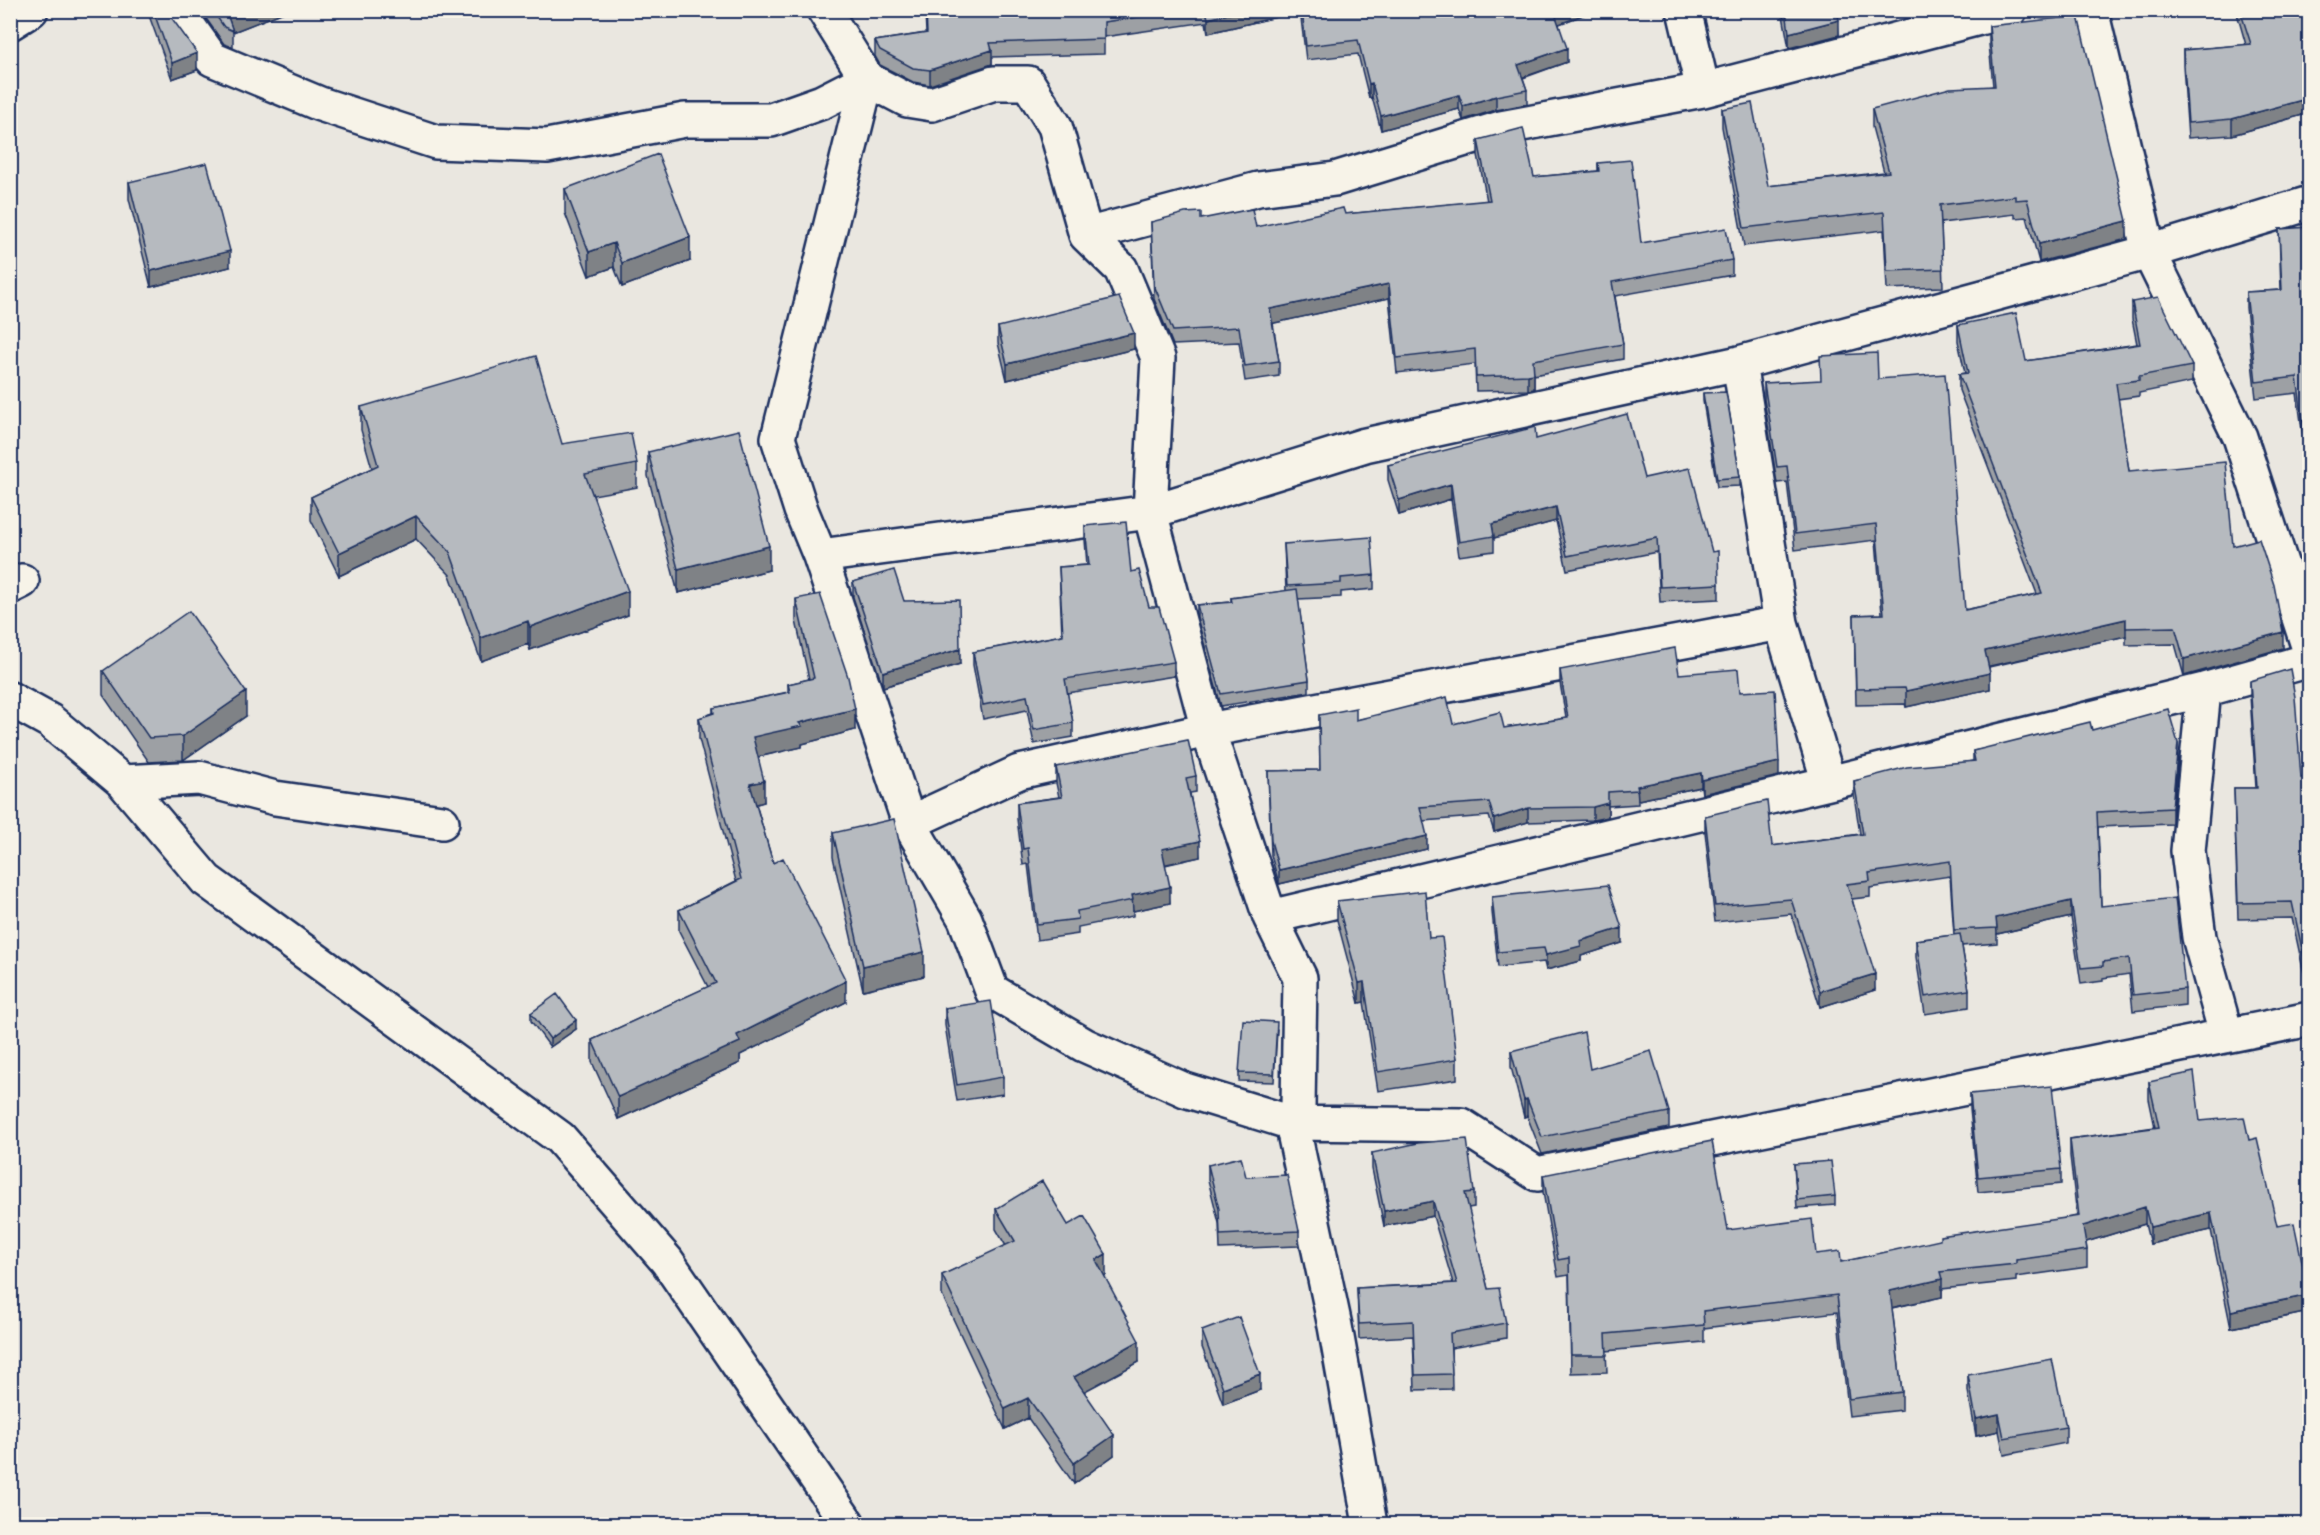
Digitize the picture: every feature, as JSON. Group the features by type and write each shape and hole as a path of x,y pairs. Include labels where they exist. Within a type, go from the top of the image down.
{"street":[{"path":"10,23 32,10"},
{"path":"177,10 212,59 320,104 436,142 547,146 685,120 771,120 822,102 867,79"},
{"path":"824,10 867,79 907,100 932,104 994,82 1028,82 1055,126 1086,235 1121,269 1158,358 1150,512 1208,730 1270,917 1300,978 1298,1108 1292,1123 1335,1326 1370,1524"},
{"path":"1684,10 1703,90"},
{"path":"1086,235 1258,189 1335,179 1501,128 1703,90 2010,10"},
{"path":"2091,10 2149,252 2240,436 2310,652"},
{"path":"867,79 778,438 909,823 965,919 992,991 1084,1045 1185,1090 1292,1123 1461,1125 1537,1174 2226,1034 2310,1019"},
{"path":"820,556 1150,512 1365,446 1739,363 2149,252 2310,203"},
{"path":"1739,363 1781,623 1829,783"},
{"path":"909,823 1019,772 1208,730 1781,623"},
{"path":"1270,917 1829,783 2204,690 2310,660"},
{"path":"2204,690 2188,851 2199,937 2226,1034"},
{"path":"10,699 50,721 123,782 206,880 560,1138 667,1261 848,1524"},
{"path":"123,782 199,778 275,798 442,822"}],"building":[{"path":"153,10 166,10 197,53 172,63"},
{"path":"212,10 245,10 228,17 233,31 224,27"},
{"path":"926,10 1188,10 1104,22 1104,39 990,43 992,50 930,70 913,68 880,50 875,41 927,33"},
{"path":"1206,10 1244,10 1208,19"},
{"path":"1302,10 1557,10 1554,11 1567,48 1518,65 1527,90 1463,106 1459,95 1381,116 1372,83 1369,84 1358,40 1306,46"},
{"path":"1786,10 1837,10 1839,20 1789,33"},
{"path":"2240,10 2310,10 2310,122 2306,99 2232,119 2188,123 2183,50 2251,44"},
{"path":"2078,16 2127,221 2039,244 2027,199 2015,200 2015,196 1940,205 1943,269 1887,271 1884,212 1744,228 1722,109 1752,103 1768,186 1889,172 1872,109 1950,88 1995,86 1989,26"},
{"path":"1523,128 1534,177 1599,171 1598,163 1631,160 1641,243 1726,228 1732,260 1612,282 1623,344 1533,360 1534,374 1528,375 1476,377 1475,349 1397,358 1389,284 1270,309 1279,361 1245,366 1239,327 1173,331 1154,285 1151,222 1185,213 1201,212 1201,219 1252,209 1256,227 1343,208 1345,214 1490,200 1478,140"},
{"path":"658,154 690,237 622,263 614,243 589,252 565,189"},
{"path":"207,163 230,251 151,271 129,182"},
{"path":"2310,227 2310,435 2305,436 2297,377 2256,382 2246,292 2282,290 2279,229"},
{"path":"1119,297 1134,333 1007,364 998,327"},
{"path":"2158,297 2192,366 2139,376 2139,380 2116,383 2129,471 2225,462 2233,546 2259,539 2274,585 2283,632 2184,659 2175,627 2126,628 2126,619 1985,651 1990,673 1906,691 1905,688 1856,689 1854,615 1884,614 1876,524 1795,534 1787,466 1777,467 1764,383 1821,380 1820,356 1877,353 1878,379 1945,374 1965,610 2042,593 1959,374 1968,373 1958,325 2016,313 2026,361 2140,344 2132,302"},
{"path":"536,356 562,444 631,433 637,464 585,474 628,591 530,627 528,621 481,638 450,552 416,516 339,553 311,497 378,465 361,407"},
{"path":"1726,392 1740,477 1717,479 1703,393"},
{"path":"1627,414 1644,478 1690,468 1712,552 1718,551 1719,584 1660,587 1657,538 1567,556 1556,507 1492,524 1494,536 1459,542 1451,484 1399,500 1388,465 1535,427 1536,439"},
{"path":"739,430 769,546 678,569 648,452"},
{"path":"1126,522 1131,572 1139,570 1149,607 1159,607 1174,662 1065,679 1073,723 1034,730 1027,696 983,705 973,652 1063,635 1059,567 1089,565 1085,526"},
{"path":"1371,537 1374,575 1341,578 1341,583 1287,586 1284,544"},
{"path":"894,570 904,601 959,600 960,649 883,672 853,582"},
{"path":"1297,589 1309,680 1221,694 1197,605 1232,602 1231,598"},
{"path":"820,594 848,677 855,709 799,723 802,726 753,737 764,781 750,784 773,863 783,858 846,981 737,1035 740,1042 618,1097 592,1040 716,983 679,910 741,879 699,718 714,713 713,708 790,692 788,684 814,678 796,599"},
{"path":"189,611 246,692 183,736 149,738 103,671"},
{"path":"1675,648 1679,674 1738,669 1740,692 1775,690 1779,762 1702,780 1701,773 1637,786 1638,790 1608,792 1608,803 1593,807 1528,808 1494,819 1489,802 1420,807 1427,836 1279,870 1271,841 1268,771 1320,770 1319,715 1356,708 1356,720 1447,697 1453,724 1500,712 1504,728 1568,718 1560,670"},
{"path":"2290,669 2295,697 2301,778 2310,776 2310,966 2306,967 2292,902 2238,903 2234,788 2257,788 2250,681"},
{"path":"2168,709 2178,743 2172,808 2097,812 2101,906 2175,898 2185,989 2133,995 2129,958 2103,962 2103,966 2081,968 2071,901 1996,918 1997,928 1954,930 1950,861 1869,873 1870,881 1847,884 1875,974 1820,991 1791,899 1715,906 1705,816 1767,801 1772,846 1863,834 1854,781 1907,767 1975,761 1973,751 2090,722 2092,730"},
{"path":"1188,740 1196,776 1186,778 1200,841 1162,849 1170,887 1132,895 1133,900 1077,911 1078,919 1037,924 1028,848 1023,849 1017,803 1062,797 1056,767"},
{"path":"894,819 924,952 863,966 833,833"},
{"path":"1608,885 1622,928 1580,941 1581,946 1546,955 1544,948 1498,952 1492,897"},
{"path":"1425,891 1429,938 1442,937 1457,1059 1378,1072 1364,982 1359,983 1337,901"},
{"path":"1960,934 1969,990 1925,997 1916,940"},
{"path":"557,994 576,1020 550,1039 531,1013"},
{"path":"991,1001 1003,1077 957,1085 945,1008"},
{"path":"1243,1020 1277,1022 1274,1074 1239,1073"},
{"path":"1584,1032 1590,1069 1651,1051 1669,1112 1542,1137 1527,1099 1524,1100 1511,1051"},
{"path":"2194,1072 2200,1121 2244,1117 2249,1140 2257,1138 2277,1226 2294,1223 2309,1295 2231,1311 2211,1213 2150,1227 2145,1207 2083,1226 2087,1250 2016,1260 2016,1264 1940,1272 1942,1279 1890,1291 1902,1392 1849,1399 1837,1295 1703,1311 1704,1325 1606,1334 1607,1355 1571,1355 1569,1258 1558,1260 1543,1175 1712,1141 1728,1230 1812,1219 1816,1254 1840,1251 1841,1262 1940,1240 1940,1236 2079,1216 2070,1139 2159,1127 2149,1082"},
{"path":"2052,1086 2061,1169 1978,1177 1970,1094"},
{"path":"1467,1139 1474,1192 1465,1193 1488,1289 1499,1288 1506,1323 1450,1333 1452,1374 1415,1375 1413,1321 1359,1324 1357,1288 1457,1283 1433,1201 1384,1211 1372,1153 1418,1143"},
{"path":"1241,1157 1246,1177 1287,1175 1299,1231 1220,1235 1219,1209 1208,1165"},
{"path":"1831,1161 1835,1196 1797,1200 1794,1164"},
{"path":"1042,1181 1068,1225 1084,1216 1106,1254 1096,1260 1139,1341 1074,1377 1114,1435 1074,1463 1028,1398 1005,1409 942,1275 1015,1241 996,1209"},
{"path":"1239,1317 1260,1374 1223,1388 1202,1331"},
{"path":"2052,1359 2066,1427 2004,1438 1999,1414 1976,1419 1968,1375"}]}
